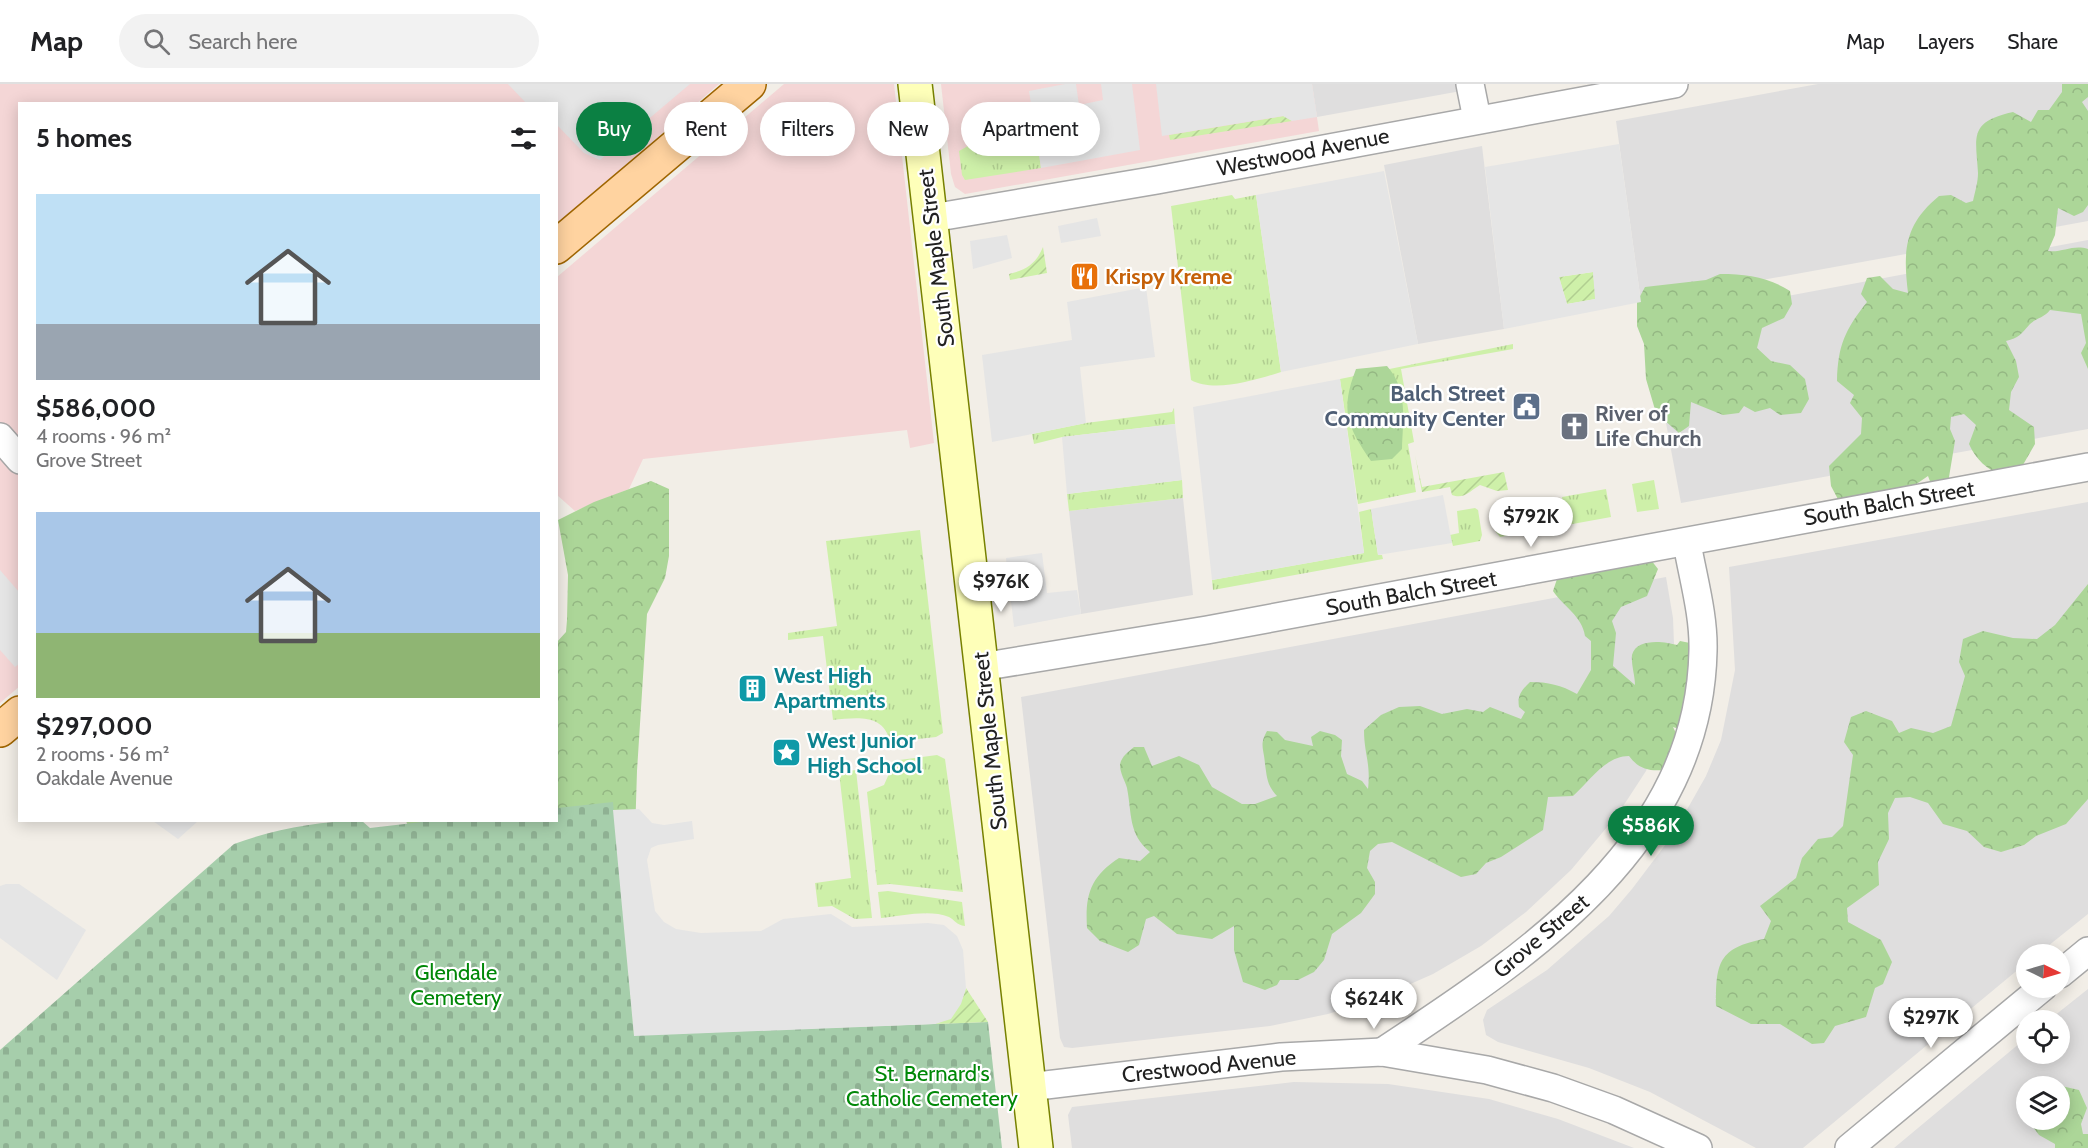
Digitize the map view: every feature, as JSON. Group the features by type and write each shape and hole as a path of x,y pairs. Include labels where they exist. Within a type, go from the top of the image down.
{"main road":[{"path":"558,246 748,84"},
{"name":"South Maple Street","path":"915,84 1036,1148"},
{"path":"0,730 18,715"}],"street":[{"path":"1470,84 1477,119"},
{"name":"Westwood Avenue","path":"932,218 1157,180 1674,84"},
{"path":"0,437 18,458"},
{"name":"South Balch Street","path":"981,667 1207,630 2088,467"},
{"name":"Grove Street","path":"1382,1052 1512,963 1578,907 1619,862 1670,787 1693,729 1700,690 1702,630 1687,543"},
{"path":"2070,966 2088,951"},
{"path":"1849,1148 2030,998"},
{"name":"Crestwood Avenue","path":"1029,1087 1281,1057 1382,1052 1487,1070 1553,1088 1614,1110 1698,1148"}],"shaded area":[{"path":"0,84 719,84 698,102 664,102 664,132 652,142 652,102 576,102 576,156 636,156 558,224 558,102 18,102 18,688 0,703"},
{"path":"508,84 690,84 669,102 664,102 664,106 652,116 652,102 576,102 576,145 558,126 558,102 525,102"},
{"path":"784,84 894,84 896,102 867,102 867,156 902,156 934,443 910,448 907,430 643,459 629,489 575,511 558,496 558,276 699,156 748,156 748,115 760,104 760,156 855,156 855,102 763,102"},
{"path":"941,84 1312,84 1319,131 965,194 955,187 951,174 949,102 943,102"},
{"path":"1076,84 1079,102 1031,102 1029,91"},
{"path":"1101,84 1132,84 1140,150 1041,168 1039,156 1100,156 1100,102 1093,102 1103,100"},
{"path":"1156,84 1312,84 1317,117 1292,121 1283,116 1162,136"},
{"path":"1312,84 1460,84 1461,91 1317,117"},
{"path":"1818,84 2088,84 2088,221 1641,302 1616,121"},
{"path":"1619,144 1641,302 1504,329 1485,167","holes":["1593,272 1595,299 1567,304 1559,277"]},
{"path":"1482,146 1504,329 1418,344 1384,165"},
{"path":"591,156 605,156 600,160"},
{"path":"1384,171 1418,344 1281,372 1256,195"},
{"path":"1097,218 1101,236 1061,243 1058,226"},
{"path":"1007,235 1012,258 973,269 970,241"},
{"path":"2088,240 2088,429 1681,503 1647,322"},
{"path":"1146,287 1155,357 1080,367 1086,423 992,442 982,355 1072,340 1067,302"},
{"path":"1340,379 1364,553 1212,580 1193,407"},
{"path":"1175,424 1182,480 1067,494 1062,437"},
{"path":"1443,495 1452,543 1378,555 1371,509"},
{"path":"1183,498 1193,595 1081,614 1069,511"},
{"path":"2088,502 2088,914 2050,944 2016,944 2016,971 1803,1148 1756,1148 1650,1092 1589,1068 1498,1042 1486,1035 1483,1020 1487,1010 1547,970 1609,916 1672,836 1706,776 1721,740 1735,670 1729,567"},
{"path":"1042,553 1047,593 1077,590 1081,614 1014,627 1006,558"},
{"path":"0,570 18,591 18,665 15,667 0,650"},
{"path":"1666,577 1673,618 1674,644 1663,731 1646,771 1618,814 1571,870 1526,912 1481,946 1433,974 1381,997 1328,1014 1270,1026 1072,1048 1064,1047 1060,1038 1021,697"},
{"path":"639,809 652,823 664,825 692,821 694,839 651,848 647,860 655,911 664,922 676,929 701,933 761,931 783,919 831,914 852,927 928,923 944,925 957,936 963,950 966,988 961,1004 951,1019 935,1024 634,1036 613,810"},
{"path":"154,822 197,822 178,839"},
{"path":"19,884 86,930 57,980 0,938 0,886"},
{"path":"2088,989 2088,1148 1894,1148 2016,1046 2016,1064 2070,1064 2070,1010 2062,1010"},
{"path":"1294,1082 1388,1084 1489,1099 1558,1119 1634,1148 1072,1148 1068,1115 1072,1107"}],"green space":[{"path":"2062,84 2088,84 2088,97 2082,102 2088,111 2088,205 2083,212 2074,216 2058,208 2055,235 2048,251 2077,247 2088,249 2088,369 2081,353 2086,343 2081,314 2050,310 2032,322 2017,337 2006,341 2016,361 2019,377 2011,392 2009,410 2034,427 2035,444 2020,470 2002,476 1982,463 1969,444 1976,425 1964,414 1951,417 1950,429 1955,441 1948,483 1931,484 1928,476 1899,496 1840,503 1831,486 1829,466 1861,434 1862,418 1850,403 1854,395 1837,381 1839,357 1848,330 1867,302 1861,294 1867,278 1880,276 1893,289 1908,293 1906,251 1912,228 1927,207 1939,196 1951,195 1966,203 1973,201 1978,176 1976,141 1982,126 1998,116 2013,112 2031,122 2038,110 2049,110 2062,92"},
{"path":"1284,116 1292,121 1170,140 1169,135"},
{"path":"961,150 961,156 1039,156 1041,168 965,180 962,175 959,151"},
{"path":"1232,195 1235,199 1256,195 1281,372 1235,384 1200,384 1191,380 1171,206"},
{"path":"1043,247 1047,273 1010,280 1009,274 1030,265"},
{"path":"1593,272 1596,299 1567,304 1559,277"},
{"path":"1720,274 1757,277 1774,282 1790,291 1792,304 1784,318 1762,328 1757,348 1771,361 1790,365 1805,379 1809,399 1801,413 1780,415 1770,408 1755,412 1744,406 1739,413 1723,415 1691,402 1689,426 1679,433 1656,413 1646,379 1644,344 1637,326 1637,302 1645,287 1706,280"},
{"path":"1513,344 1513,349 1401,369 1414,442 1408,444 1416,492 1358,504 1340,379"},
{"path":"1387,366 1394,375 1403,405 1402,449 1392,459 1371,461 1351,427 1347,407 1348,396 1356,369"},
{"path":"1174,408 1175,424 1062,437 1034,444 1032,434 1086,423 1172,412"},
{"path":"1415,455 1422,487 1504,472 1508,490 1497,491 1480,485 1460,496 1452,495 1450,487 1422,492"},
{"path":"1182,480 1183,498 1069,511 1067,494"},
{"path":"1654,480 1659,509 1637,512 1632,484"},
{"path":"651,481 669,489 669,556 665,578 647,614 637,771 630,994 659,1034 688,1100 412,836 406,822 558,822 558,641 566,632 568,575 558,520 594,502"},
{"path":"1606,489 1611,517 1567,525 1562,497"},
{"path":"1509,498 1510,506 1496,509 1498,524 1521,520 1521,516 1532,514 1530,502 1555,498 1561,526 1500,537 1496,532 1492,506"},
{"path":"1475,508 1478,510 1482,535 1480,541 1453,546 1450,535 1459,533 1457,511"},
{"path":"1371,509 1378,555 1382,555 1383,559 1213,590 1212,580 1364,553 1359,512"},
{"path":"920,530 943,733 936,737 890,742 882,726 868,719 833,720 823,636 788,640 788,633 837,626 826,541"},
{"path":"1651,560 1658,569 1647,596 1621,607 1612,621 1616,633 1613,666 1635,685 1632,655 1639,646 1651,642 1677,645 1680,641 1695,644 1679,729 1673,727 1680,741 1671,769 1647,769 1638,765 1629,756 1612,760 1573,796 1548,797 1543,830 1501,857 1486,863 1476,874 1461,877 1392,842 1378,844 1370,851 1367,868 1375,882 1375,894 1361,913 1332,934 1324,960 1314,972 1298,980 1280,980 1277,985 1265,990 1243,982 1234,950 1234,926 1212,939 1177,934 1154,916 1146,919 1139,945 1128,952 1100,941 1087,928 1087,906 1091,888 1101,872 1119,858 1140,861 1150,852 1134,830 1127,788 1120,768 1123,757 1134,747 1144,747 1152,766 1179,756 1199,765 1212,787 1242,804 1255,804 1277,796 1269,785 1266,773 1263,744 1267,731 1277,732 1285,740 1313,746 1311,737 1320,731 1335,735 1342,740 1341,756 1347,774 1362,781 1368,789 1369,772 1364,730 1381,715 1399,707 1420,706 1442,714 1467,709 1483,712 1490,707 1521,719 1525,712 1519,707 1519,696 1530,682 1554,685 1577,694 1591,670 1591,641 1585,636 1576,617 1553,591 1560,570"},
{"path":"2088,584 2088,799 2066,824 2036,836 2024,845 2001,852 1984,847 1967,831 1943,824 1928,803 1910,797 1895,798 1888,813 1889,839 1878,862 1879,885 1847,908 1848,922 1881,940 1892,962 1883,984 1875,988 1866,1017 1835,1026 1824,1043 1812,1044 1780,1024 1751,1024 1716,1006 1717,979 1723,960 1737,947 1764,939 1771,921 1760,906 1796,878 1802,858 1818,839 1832,837 1843,826 1853,755 1844,742 1851,717 1866,711 1892,721 1899,733 1911,728 1933,733 1951,726 1965,676 1959,662 1963,639 1983,631 2013,638 2037,639 2055,625"},
{"path":"937,755 945,759 963,892 890,884 877,885 867,792 884,785 892,767 892,761"},
{"path":"856,770 872,918 855,919 832,906 818,907 815,883 851,878 839,772"},
{"name":"Glendale Cemetery","path":"613,802 634,1035 988,1022 1002,1148 0,1148 0,1050 234,844 281,830 329,822 363,822 370,828 422,822 558,822 558,808"},
{"path":"888,891 962,902 965,926 949,917 933,914 881,918 878,892"},
{"path":"966,988 988,1022 935,1024 955,1011"},
{"path":"2070,1088 2079,1090 2087,1108 2081,1124 2083,1134 2088,1134 2088,1148 2055,1148 2055,1144 2039,1135 2035,1130 2070,1130"}],"place":[{"name":"Krispy Kreme","path":"1084,276"},
{"name":"Balch Street Community Center","path":"1526,406"},
{"name":"River of Life Church","path":"1574,426"},
{"name":"West High Apartments","path":"753,688"},
{"name":"West Junior High School","path":"786,753"}],"park label":[{"name":"St. Bernard's Catholic Cemetery","path":"932,1086"}]}
